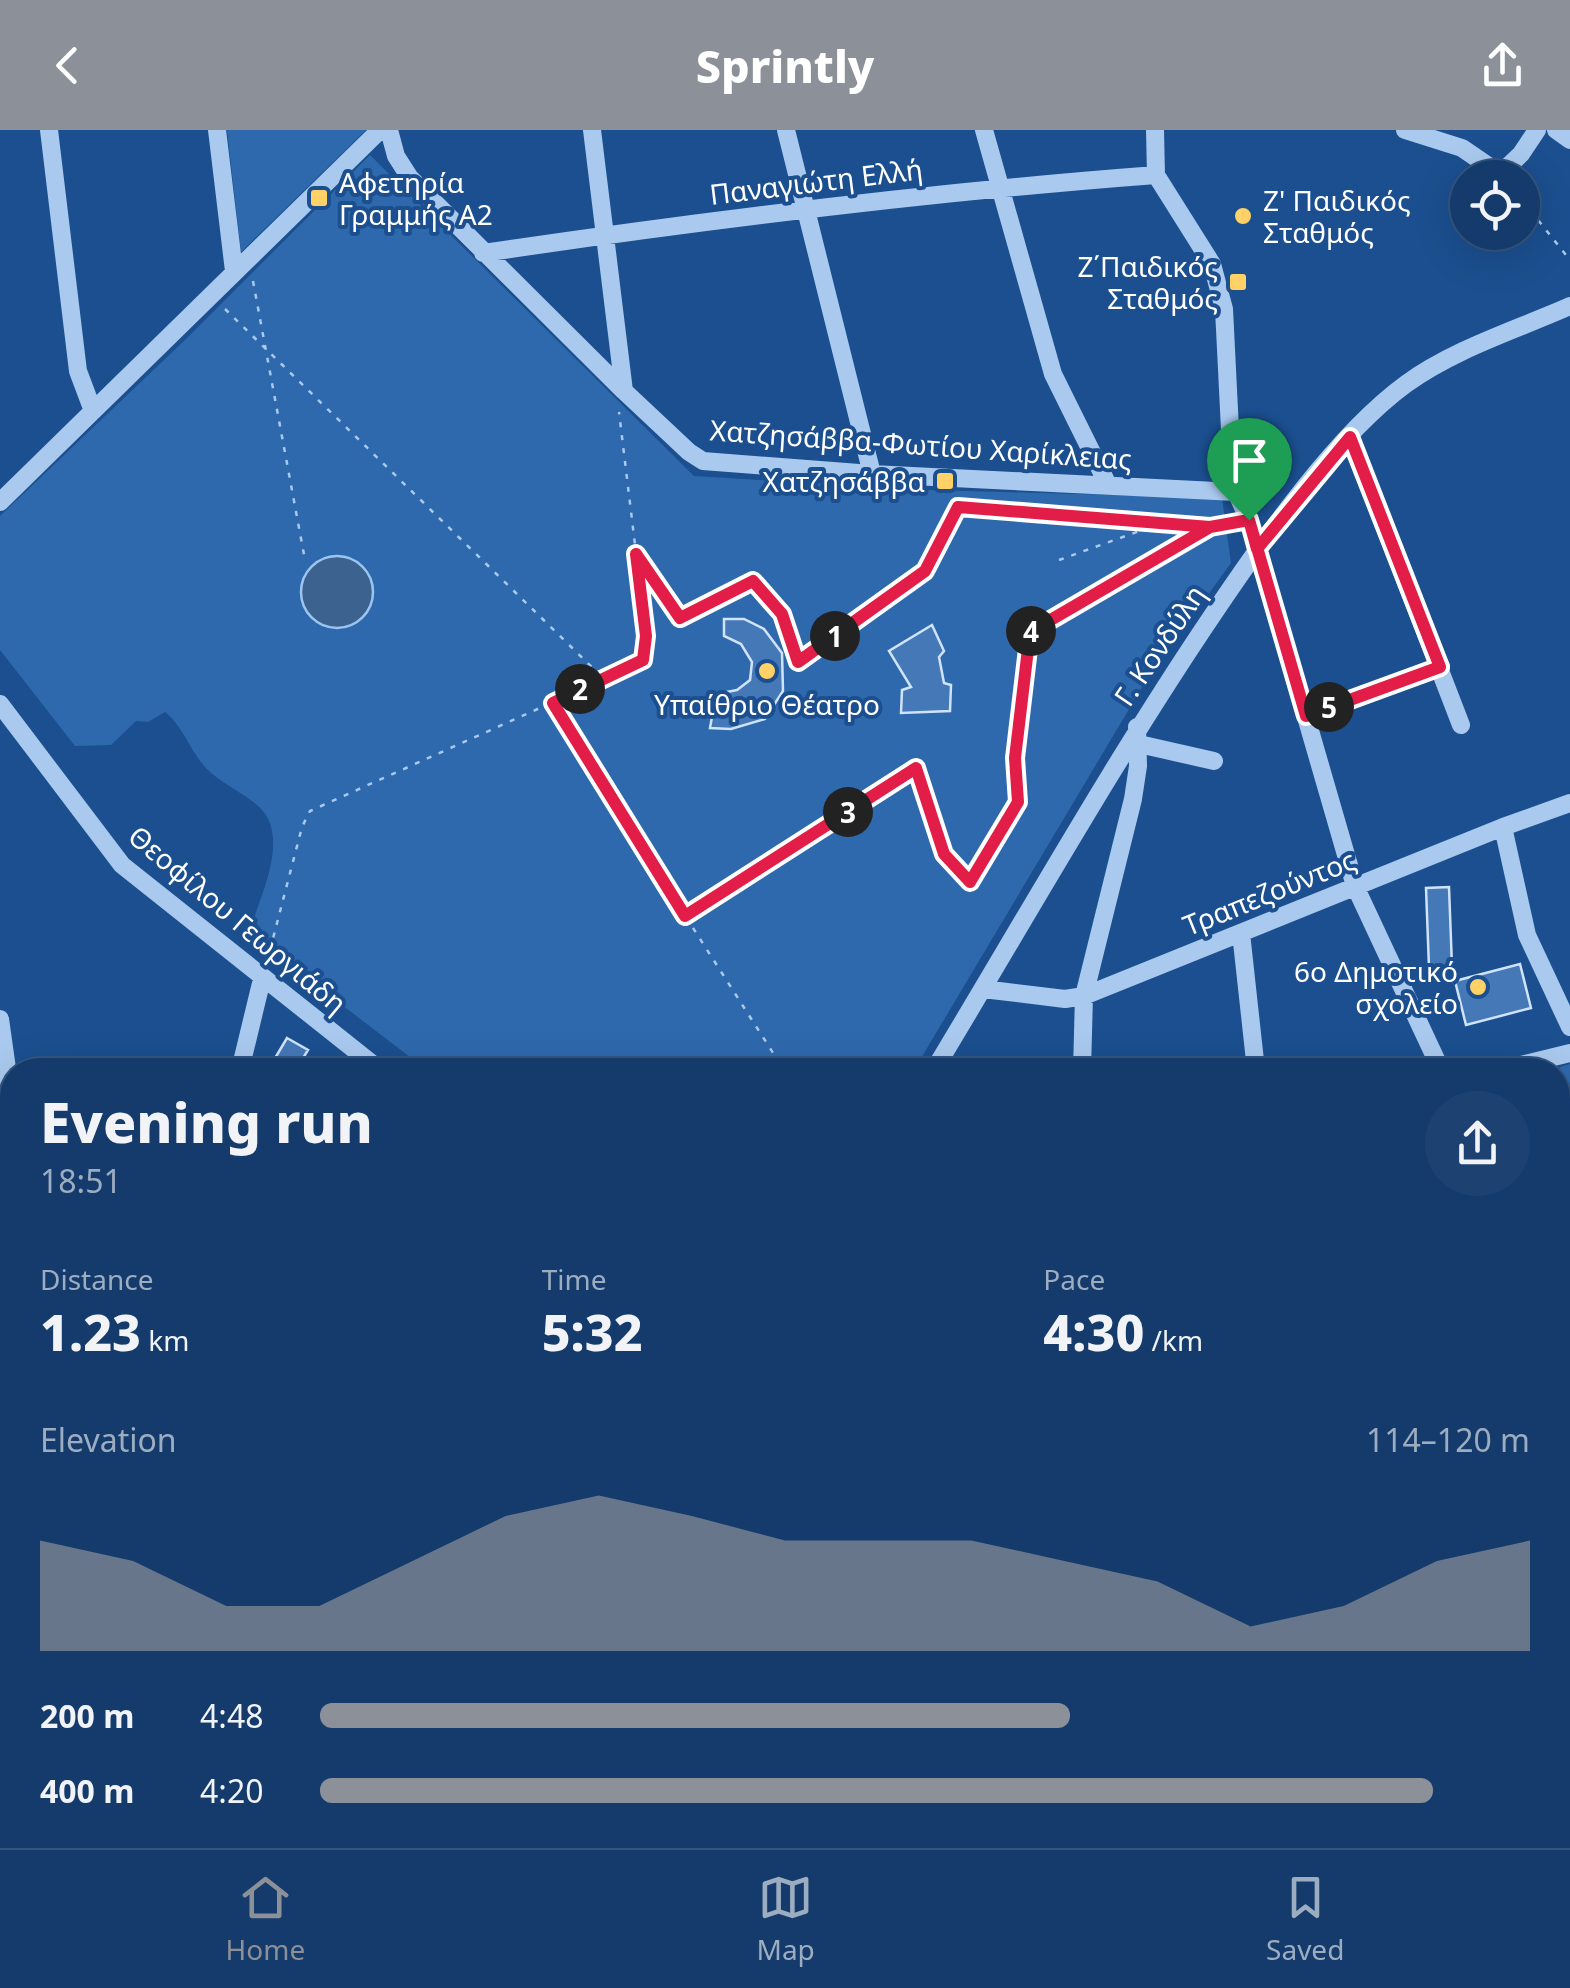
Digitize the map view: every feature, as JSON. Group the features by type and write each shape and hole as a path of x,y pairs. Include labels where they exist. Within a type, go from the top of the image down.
{"street":[{"path":"49,130 78,371 93,411"},
{"path":"218,130 243,272"},
{"path":"0,502 243,272 380,130"},
{"name":"Χατζησάββα-Φωτίου Χαρίκλειας","path":"389,130 392,145 410,178 621,395 703,461 872,474 1236,492"},
{"path":"592,130 621,395"},
{"path":"786,130 872,474"},
{"path":"984,130 1053,374 1108,484"},
{"path":"1156,130 1156,175 1212,264 1220,285 1236,492 1249,520 1355,886 1435,1058"},
{"path":"1406,130 1462,148 1500,174 1521,154 1537,130"},
{"path":"1556,130 1570,140"},
{"name":"Παναγιώτη Ελλή","path":"483,253 805,209 998,187 1156,175"},
{"name":"Γ. Κονδύλη","path":"941,1058 1138,735 1257,549 1350,437 1395,392 1430,368 1570,306"},
{"path":"1350,437 1460,724"},
{"path":"1306,716 1440,667"},
{"name":"Θεοφίλου Γεωργιάδη","path":"0,704 122,866 364,1058"},
{"path":"1082,1058 1084,996 1133,799 1138,735 1214,761"},
{"name":"Τραπεζούντος","path":"983,989 1065,999 1084,996 1570,803"},
{"path":"1503,827 1528,935 1570,1026"},
{"path":"1241,933 1255,1058"},
{"path":"243,1058 262,980"},
{"path":"0,1018 6,1058"}],"path":[{"path":"1540,222 1570,260"},
{"path":"243,272 266,350 306,560"},
{"path":"220,304 603,678"},
{"path":"270,950 302,827 310,812 643,660 646,636 621,395"},
{"path":"636,554 680,618 753,581 782,614 798,662 925,571 958,507 1210,527 1249,520"},
{"path":"1058,560 1160,523"},
{"path":"685,916 916,768 944,854 970,882 1018,802 1015,758 1030,632 1210,527"},
{"path":"553,703 776,1058"}],"shaded area":[{"path":"227,130 366,130 241,252"},
{"path":"370,155 694,476 931,490 1222,498 1231,563 1147,679 921,1058 411,1058 270,950 254,918 271,864 270,822 257,805 206,768 165,712 148,722 136,721 111,745 75,746 0,650 0,516 186,339"},
{"path":"337,556 351,558 363,566 371,578 371,606 363,618 351,626 337,628 323,626 311,618 303,606 301,592 303,578 311,566 323,558"}],"building":[{"name":"Υπαίθριο Θέατρο","path":"724,619 744,619 764,629 782,653 783,691 765,719 731,729 710,728 716,694 737,690 750,680 752,662 741,644 724,636"},
{"path":"932,625 944,651 939,657 944,683 951,685 950,711 901,713 902,690 911,687 889,651"},
{"path":"1449,887 1452,967 1429,968 1426,888"},
{"path":"1520,964 1531,1008 1466,1025 1455,981"},
{"path":"287,1038 308,1050 303,1058 275,1058"}],"place":[{"name":"Αφετηρία Γραμμής Α2","path":"319,198"},
{"name":"Ζ' Παιδικός Σταθμός","path":"1243,216"},
{"name":"Ζ΄Παιδικός Σταθμός","path":"1238,282"},
{"name":"Χατζησάββα","path":"945,481"},
{"name":"Υπαίθριο Θέατρο","path":"767,671"},
{"name":"6ο Δημοτικό σχολείο","path":"1478,987"}],"route":[{"path":"1249,520 1210,527 958,507 925,571 798,662 782,614 753,581 680,618 636,554 646,636 643,660 553,703 685,916 916,768 944,854 970,882 1018,802 1015,758 1030,632 1210,527 1249,520 1257,549 1306,716 1440,667 1350,437 1257,549 1249,520"}]}
